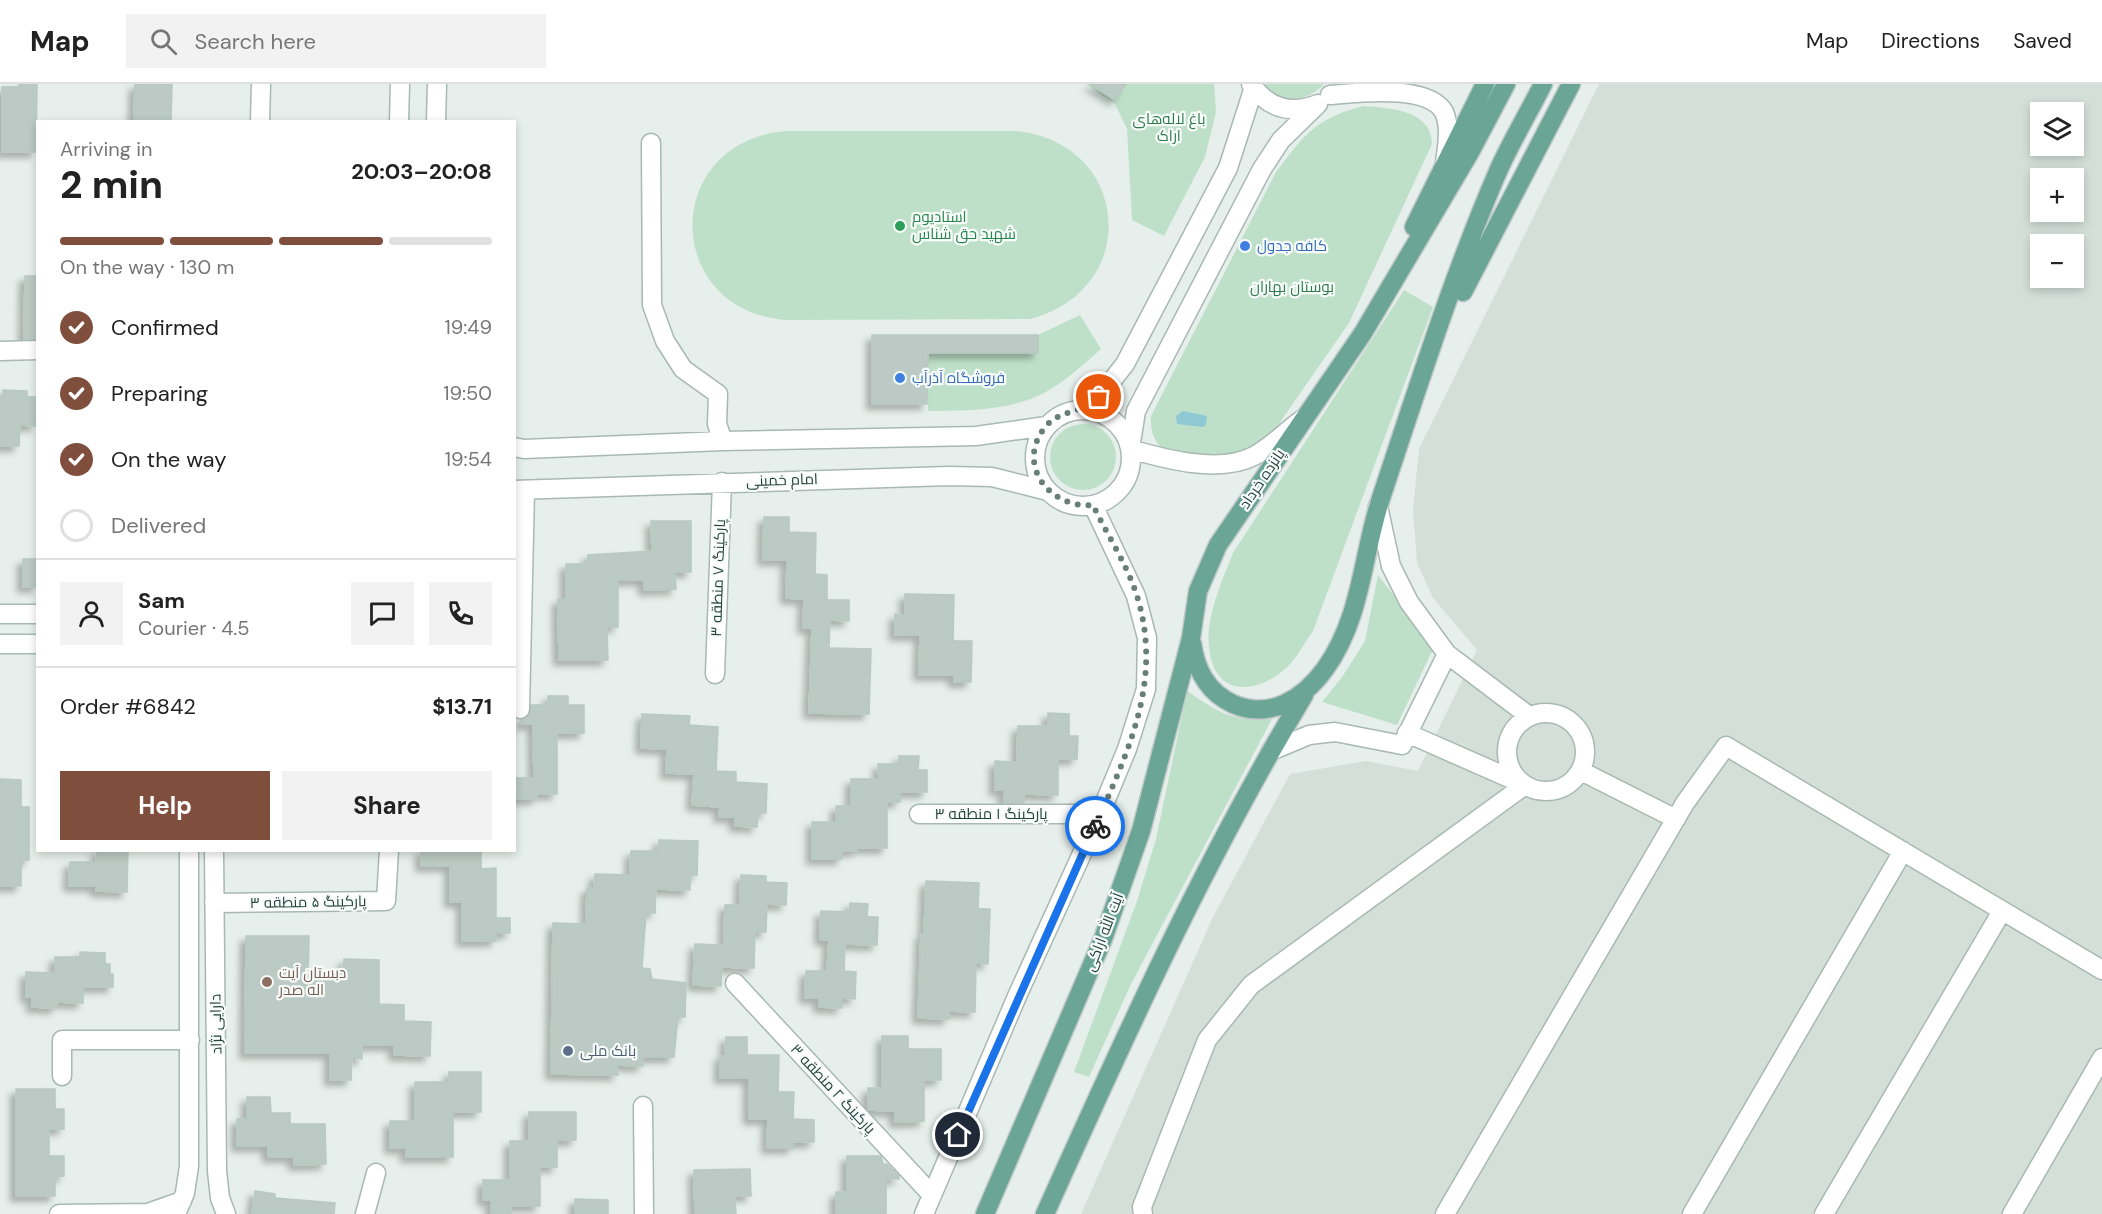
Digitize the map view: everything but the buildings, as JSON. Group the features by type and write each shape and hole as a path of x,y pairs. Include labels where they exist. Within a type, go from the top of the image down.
{"main road":[{"name":"پانزده خرداد","path":"1363,333 1485,84"},
{"name":"پانزده خرداد","path":"1191,638 1198,591 1218,545 1363,333 1469,154 1506,84"},
{"path":"1045,1214 1151,980 1271,751 1308,689 1333,657 1348,628 1356,604 1378,506 1425,365 1500,168 1543,84"},
{"path":"1425,365 1571,84"},
{"path":"1191,638 1201,675 1214,693 1242,708 1256,711 1281,706 1292,702 1308,689"},
{"name":"آیت الله اراکی","path":"985,1214 1103,939 1140,831 1191,638"}],"street":[{"path":"260,120 261,84"},
{"path":"399,120 400,84"},
{"path":"436,120 437,84"},
{"path":"1079,409 1099,397 1125,364 1228,168 1252,86 1270,104 1286,110 1302,110 1328,95 1399,91 1425,96 1443,111 1448,134 1445,162"},
{"path":"1130,449 1125,435 1112,419 1093,410 1079,409 1065,412 1046,426 1039,438 1035,466 1048,491 1069,504 1093,505 1114,494 1123,484 1128,473 1136,411 1262,169 1281,140 1328,95"},
{"path":"651,143 652,305 665,341 683,369 718,394 717,424 723,441"},
{"path":"0,351 36,350"},
{"path":"1130,449 1170,460 1198,463 1229,462 1254,456 1304,417"},
{"path":"516,447 976,436 1046,426"},
{"name":"امام خمینی","path":"520,491 722,482 992,477 1048,491"},
{"name":"پارکینگ ۷ منطقه ۳","path":"715,674 722,482"},
{"path":"520,491 520,709"},
{"path":"924,1214 1018,994 1100,814 1127,749 1146,689 1147,638 1136,596 1093,505"},
{"path":"1378,506 1391,566 1409,602 1447,654 1528,716"},
{"path":"0,614 36,614"},
{"path":"0,644 36,644"},
{"path":"1271,751 1309,735 1335,732 1401,745 1447,654"},
{"path":"1407,733 1525,785 1537,790 1556,790 1573,781 1581,771 1586,747 1575,724 1553,713 1528,716 1512,732 1507,750 1510,767 1525,785"},
{"path":"1445,1214 1676,819 1726,746 2102,970"},
{"path":"1581,771 1676,819"},
{"path":"1143,1214 1142,1207 1207,1040 1251,985 1525,785"},
{"name":"پارکینگ ۱ منطقه ۳","path":"919,814 1100,814"},
{"path":"1692,1214 1903,851"},
{"name":"دارایی نژاد","path":"181,1203 189,1166 189,852"},
{"name":"دارایی نژاد","path":"214,852 217,1171 223,1206"},
{"name":"پارکینگ ۵ منطقه ۳","path":"214,903 386,901 389,852"},
{"path":"1824,1214 2002,910"},
{"name":"پارکینگ ۲ منطقه ۳","path":"735,983 932,1195"},
{"path":"62,1076 62,1040 190,1040"},
{"path":"2012,1214 2102,1058"},
{"path":"644,1107 644,1214"},
{"path":"365,1214 376,1173"},
{"path":"59,1214 148,1213 181,1203"}],"shaded area":[{"path":"1599,84 2102,84 2102,1214 1081,1214 1213,917 1290,774 1366,761 1418,771 1477,650 1433,598 1417,563 1413,509 1419,449"}],"green space":[{"name":"باغ لاله‌های اراک","path":"1086,84 1214,84 1216,112 1205,157 1164,236 1132,220 1127,129 1115,104"},
{"path":"1263,84 1324,84 1309,95 1294,99 1278,95"},
{"name":"بوستان بهاران","path":"1364,106 1397,110 1417,118 1425,124 1432,144 1349,323 1267,441 1246,455 1174,460 1156,441 1151,416 1276,172 1295,147 1313,129 1334,116"},
{"name":"استادیوم شهید حق شناس","path":"786,131 1016,131 1055,141 1083,161 1101,188 1109,219 1105,250 1091,279 1066,303 1030,319 785,320 744,309 715,287 698,258 692,225 698,192 716,163 745,142"},
{"path":"1404,290 1433,307 1313,631 1293,661 1273,678 1248,687 1227,683 1218,675 1212,663 1208,636 1212,612 1233,553"},
{"path":"1080,315 1101,349 1053,388 1018,403 988,409 928,411 928,353 1038,353 1038,335"},
{"path":"1083,424 1096,427 1106,434 1113,444 1116,457 1113,470 1106,480 1096,487 1083,490 1070,487 1060,480 1053,470 1050,457 1053,444 1060,434 1070,427"},
{"path":"1378,575 1434,647 1397,725 1322,702 1342,677 1365,641"},
{"path":"1187,691 1208,705 1236,717 1272,719 1131,984 1089,1077 1074,1072 1137,901 1156,839"}],"water":[{"path":"1183,411 1207,416 1206,425 1203,427 1177,424 1176,416"}],"way so far":[{"path":"1095,826 1127,749 1146,689 1147,638 1136,596 1093,505 1069,504 1048,491 1040,480 1035,466 1035,452 1046,426 1055,418 1065,412 1079,409 1099,397"}],"place":[{"name":"استادیوم شهید حق شناس","path":"900,226"},
{"name":"کافه جدول","path":"1245,246"},
{"name":"فروشگاه آذرآب","path":"900,378"},
{"name":"دبستان آیت اله صدر","path":"267,982"},
{"name":"بانک ملی","path":"568,1051"}],"route":[{"path":"958,1135 1018,994 1095,826"}]}
